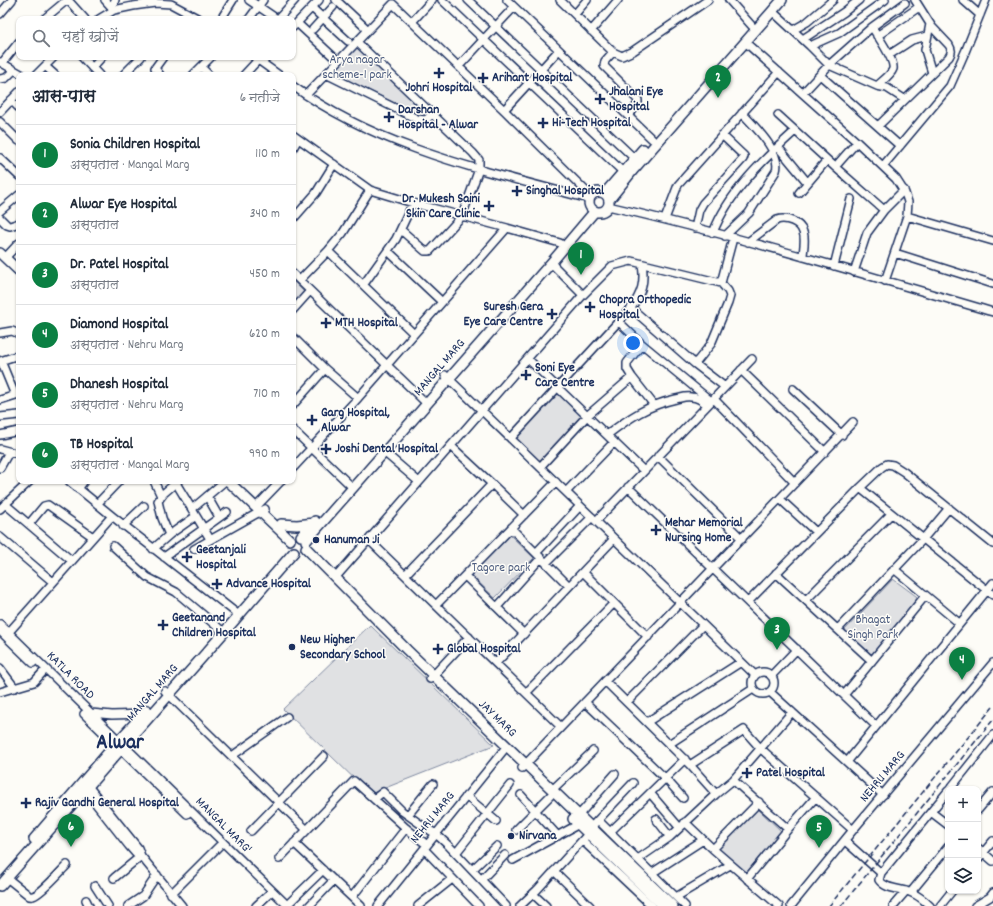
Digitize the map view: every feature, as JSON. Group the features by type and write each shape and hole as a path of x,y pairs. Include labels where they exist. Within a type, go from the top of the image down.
{"main road":[{"path":"607,200 597,192 590,197 589,205 593,210 600,212 603,211 607,200 623,172 774,0"},
{"path":"607,200 782,0"},
{"name":"MANGAL MARG","path":"0,886 4,878 167,692 234,612 298,544 382,450 560,244 593,210"},
{"name":"MANGAL MARG","path":"4,878 86,788 144,714 219,638 314,523 382,450 423,400 551,263 593,210"},
{"path":"2,257 16,269"},
{"path":"2,257 16,274"},
{"path":"232,484 281,524 298,544"},
{"path":"239,484 260,508 298,544"},
{"path":"281,524 297,525 314,523"},
{"name":"JAY MARG","path":"298,544 336,577 431,677"},
{"name":"JAY MARG","path":"298,544 431,677 579,820 590,835 662,906"},
{"name":"JAY MARG","path":"590,835 674,902"}],"street":[{"path":"0,14 12,0"},
{"path":"48,16 67,0 82,16"},
{"path":"104,0 113,9"},
{"path":"113,9 114,0"},
{"path":"103,16 113,9 149,3 171,4 179,0"},
{"path":"223,16 233,0"},
{"path":"249,0 261,3"},
{"path":"280,16 295,0"},
{"path":"296,24 319,0"},
{"path":"412,22 432,0"},
{"path":"442,0 623,172"},
{"path":"468,0 635,159"},
{"path":"507,0 652,139"},
{"path":"560,0 613,52 622,56 633,51 708,0"},
{"path":"575,14 587,0"},
{"path":"591,31 618,0"},
{"path":"729,0 752,26"},
{"path":"793,30 800,27 833,0"},
{"path":"803,39 844,12 859,0"},
{"path":"810,46 839,33 886,0"},
{"path":"915,0 917,8"},
{"path":"964,0 980,15"},
{"path":"883,166 950,86 986,0"},
{"path":"803,93 829,65 872,26 903,1 917,8 949,45 952,52 949,57 904,99 878,126"},
{"path":"306,95 357,42 392,2 504,110 590,197"},
{"path":"261,3 267,16"},
{"path":"251,16 261,3"},
{"path":"171,4 190,16"},
{"path":"313,29 334,4 368,30"},
{"path":"459,66 514,7"},
{"path":"312,8 348,41"},
{"path":"877,36 917,8"},
{"path":"772,11 829,65 877,86 887,88 904,99"},
{"path":"930,24 924,50 932,73"},
{"path":"296,26 338,61"},
{"path":"872,26 892,62 892,71 877,86"},
{"path":"889,56 912,40 927,36"},
{"path":"357,42 477,157 479,163 479,170 462,216 433,248 428,252 401,230"},
{"path":"746,42 883,166 904,190 908,202 907,216 885,281"},
{"path":"16,46 1,63 18,72"},
{"path":"504,110 559,50"},
{"path":"613,52 605,61 604,66 638,100 638,104 628,116"},
{"path":"39,72 51,60"},
{"path":"85,60 96,72"},
{"path":"92,68 99,60"},
{"path":"126,72 138,60"},
{"path":"158,72 155,68 161,60"},
{"path":"196,72 208,60"},
{"path":"247,72 258,60 274,72"},
{"path":"45,66 52,72"},
{"path":"200,67 206,72"},
{"path":"0,79 6,78 14,70"},
{"path":"665,219 678,185 779,72"},
{"path":"326,74 421,121 426,120 432,114"},
{"path":"820,75 900,146"},
{"path":"296,88 334,113 384,138 416,150 479,170 590,197"},
{"path":"0,112 16,95"},
{"path":"11,100 16,105"},
{"path":"742,113 807,182"},
{"path":"778,115 884,210"},
{"path":"0,122 16,138"},
{"path":"713,233 732,196 775,149 795,131"},
{"path":"695,228 699,210 703,204 744,156 722,135"},
{"path":"296,137 370,190 560,244"},
{"path":"835,167 857,142"},
{"path":"725,236 749,213 776,171 778,166 775,149"},
{"path":"0,158 16,173"},
{"path":"799,193 827,160"},
{"path":"296,215 316,193 334,164"},
{"path":"300,280 328,251 346,228 370,190"},
{"path":"854,272 867,233 884,210 904,190"},
{"path":"0,211 16,198"},
{"path":"834,266 851,199"},
{"path":"607,200 695,228 993,312"},
{"path":"364,284 401,230 413,203"},
{"path":"907,216 993,240"},
{"path":"0,218 7,225 10,226 16,224"},
{"path":"748,242 776,220 782,218 794,222 803,231 804,238 802,257"},
{"path":"296,465 358,398 441,301 507,228"},
{"path":"720,283 733,238"},
{"path":"2,257 16,245"},
{"path":"328,251 364,284 414,334"},
{"path":"388,251 441,301"},
{"path":"895,253 993,284"},
{"path":"336,577 583,295 612,266 631,262 642,264 720,283 728,291 730,296 728,303 711,344 695,364"},
{"path":"551,263 583,295"},
{"path":"511,438 631,308 640,294 642,286 644,276 642,264"},
{"path":"296,277 423,400"},
{"path":"296,307 310,291"},
{"path":"631,308 695,364 725,387"},
{"path":"619,322 642,344 711,402 795,483"},
{"path":"0,333 12,331 16,333"},
{"path":"296,340 325,369 358,398"},
{"path":"642,344 627,363 627,369 654,405"},
{"path":"16,356 0,361 3,375 16,393"},
{"path":"528,358 557,388 644,471"},
{"path":"541,558 594,519 628,487 752,359"},
{"path":"296,399 325,369"},
{"path":"742,370 825,452"},
{"path":"447,376 755,675"},
{"path":"540,467 587,416 632,377"},
{"path":"793,389 842,435"},
{"path":"0,400 16,394"},
{"path":"607,435 627,421 661,402 692,397 711,402"},
{"path":"0,417 16,415"},
{"path":"523,766 854,422"},
{"path":"0,435 16,432"},
{"path":"296,433 349,484"},
{"path":"566,492 614,442"},
{"path":"451,446 524,515"},
{"path":"0,448 16,453"},
{"path":"382,450 420,482"},
{"path":"0,468 9,452"},
{"path":"658,456 742,539"},
{"path":"748,602 860,488 882,467 888,464 893,465 904,472 993,544"},
{"path":"436,605 556,482"},
{"path":"27,484 3,507 28,524 72,560"},
{"path":"72,484 234,612"},
{"path":"78,489 82,484"},
{"path":"97,504 116,484"},
{"path":"155,484 161,496"},
{"path":"169,535 158,507 158,501 161,496 175,484"},
{"path":"178,484 210,539"},
{"path":"192,509 221,484"},
{"path":"194,549 260,508 279,484"},
{"path":"406,575 492,484"},
{"path":"628,487 876,726"},
{"path":"860,488 993,595"},
{"path":"207,496 219,517"},
{"path":"780,499 816,532"},
{"path":"28,524 44,506 48,505 93,538"},
{"path":"124,526 144,506"},
{"path":"497,607 541,558 580,506"},
{"path":"838,629 923,539 949,508"},
{"path":"164,557 227,512"},
{"path":"806,600 891,514"},
{"path":"10,636 53,582 112,516"},
{"path":"153,549 169,535 196,516"},
{"path":"511,528 569,586"},
{"path":"0,537 53,582"},
{"path":"496,663 614,539"},
{"path":"369,540 561,727"},
{"path":"113,546 147,577 176,592 220,628"},
{"path":"894,569 959,623"},
{"path":"583,572 648,636"},
{"path":"776,573 872,661"},
{"path":"465,576 524,634"},
{"path":"847,762 993,583"},
{"path":"844,695 926,596"},
{"path":"526,693 614,603"},
{"name":"KATLA ROAD","path":"0,624 10,636 120,745"},
{"path":"627,702 703,625"},
{"name":"KATLA ROAD","path":"0,631 10,636"},
{"path":"431,677 469,637"},
{"path":"771,676 797,650"},
{"path":"647,722 741,662"},
{"name":"NEHRU MARG","path":"791,906 993,663"},
{"path":"0,668 15,688"},
{"path":"0,692 34,682 45,671"},
{"name":"KATLA ROAD","path":"45,671 91,713 120,745"},
{"path":"765,672 771,676 774,686 770,692 763,695 759,694 753,689 751,684 755,675 765,672"},
{"path":"605,681 685,759 716,794"},
{"path":"669,744 753,689"},
{"path":"167,692 307,830"},
{"path":"770,692 883,795"},
{"path":"585,702 665,778 683,798"},
{"path":"638,859 670,837 682,824 734,780 792,712"},
{"path":"91,713 112,715 144,714"},
{"path":"232,756 287,717"},
{"path":"690,765 744,730 760,748 853,830"},
{"path":"952,786 993,735"},
{"name":"MANGAL MARG'","path":"120,745 285,906"},
{"name":"NEHRU MARG","path":"378,906 505,748"},
{"path":"516,830 593,751"},
{"path":"251,831 324,756"},
{"path":"610,832 685,759"},
{"path":"513,860 558,836 579,820 615,774"},
{"path":"734,780 788,829"},
{"path":"157,781 219,846 269,894 285,906 323,870"},
{"path":"279,859 354,781 425,847 474,905"},
{"path":"520,906 590,835 598,820 633,783"},
{"path":"408,815 433,784"},
{"path":"456,853 510,785"},
{"path":"86,788 138,848 141,855 182,906"},
{"path":"374,799 382,792 408,815 436,834 506,906"},
{"path":"981,806 993,792"},
{"path":"650,793 682,824 703,840 779,906"},
{"path":"521,795 558,836"},
{"path":"930,906 909,892 895,889 883,884 879,880 881,873 945,795"},
{"path":"466,796 496,821"},
{"path":"747,879 816,797"},
{"path":"713,849 759,802"},
{"path":"932,812 945,823"},
{"path":"656,819 670,837"},
{"path":"598,820 652,873 674,902 685,906"},
{"path":"352,897 406,828"},
{"path":"590,835 652,906"},
{"path":"652,873 703,840"},
{"path":"845,841 881,873"},
{"path":"993,841 981,850 993,861"},
{"path":"294,843 362,906"},
{"path":"171,894 219,846"},
{"path":"472,870 496,846"},
{"path":"893,906 909,892 945,850"},
{"path":"114,878 141,855"},
{"path":"481,880 506,855"},
{"path":"674,902 730,864"},
{"path":"4,878 32,896 43,889 67,865"},
{"path":"554,871 590,906"},
{"path":"128,906 137,904 157,875"},
{"path":"418,906 452,879"},
{"path":"309,906 334,880"},
{"path":"95,886 108,906"},
{"path":"256,906 269,894"},
{"path":"533,894 546,906"},
{"path":"940,906 950,894"},
{"path":"975,906 985,901 993,894"}],"green space":[{"name":"Arya nagar scheme-1 park","path":"357,46 428,113 424,117 330,72"},
{"path":"296,284 304,292 296,300"},
{"path":"558,391 584,417 539,464 515,438"},
{"name":"Tagore park","path":"510,535 534,558 495,598 471,575"},
{"name":"Bhagat Singh Park","path":"893,579 920,599 871,658 843,632"},
{"path":"370,625 494,745 370,794 283,709"},
{"path":"758,809 781,831 746,873 717,849"}],"railway":[{"path":"829,906 993,707"},
{"path":"841,906 993,720"}],"place":[{"name":"Johri Hospital","path":"439,73"},
{"name":"Arihant Hospital","path":"483,78"},
{"name":"Alwar Eye Hospital","path":"718,98"},
{"name":"Jhalani Eye Hospital","path":"600,99"},
{"name":"Darshan Hospital - Alwar","path":"389,117"},
{"name":"Hi-Tech Hospital","path":"543,123"},
{"name":"Singhal Hospital","path":"517,191"},
{"name":"Dr. Mukesh Saini Skin Care Clinic","path":"489,206"},
{"name":"Sonia Children Hospital","path":"581,275"},
{"name":"Chopra Orthopedic Hospital","path":"590,307"},
{"name":"Suresh Gera Eye Care Centre","path":"552,314"},
{"name":"MTH Hospital","path":"326,323"},
{"name":"Soni Eye Care Centre","path":"526,375"},
{"name":"Garg Hospital, Alwar","path":"312,420"},
{"name":"Joshi Dental Hospital","path":"326,449"},
{"name":"Mehar Memorial Nursing Home","path":"656,530"},
{"name":"Hanuman Ji","path":"316,540"},
{"name":"Geetanjali Hospital","path":"187,557"},
{"name":"Advance Hospital","path":"217,584"},
{"name":"Geetanand Children Hospital","path":"163,625"},
{"name":"New Higher Secondary School","path":"292,647"},
{"name":"Global Hospital","path":"438,649"},
{"name":"Dr. Patel Hospital","path":"777,650"},
{"name":"Diamond Hospital","path":"962,680"},
{"name":"Patel Hospital","path":"747,773"},
{"name":"Rajiv Gandhi General Hospital","path":"26,803"},
{"name":"Nirvana","path":"511,836"},
{"name":"TB Hospital","path":"71,847"},
{"name":"Dhanesh Hospital","path":"819,848"}],"district":[{"name":"Alwar","path":"120,744"}]}
